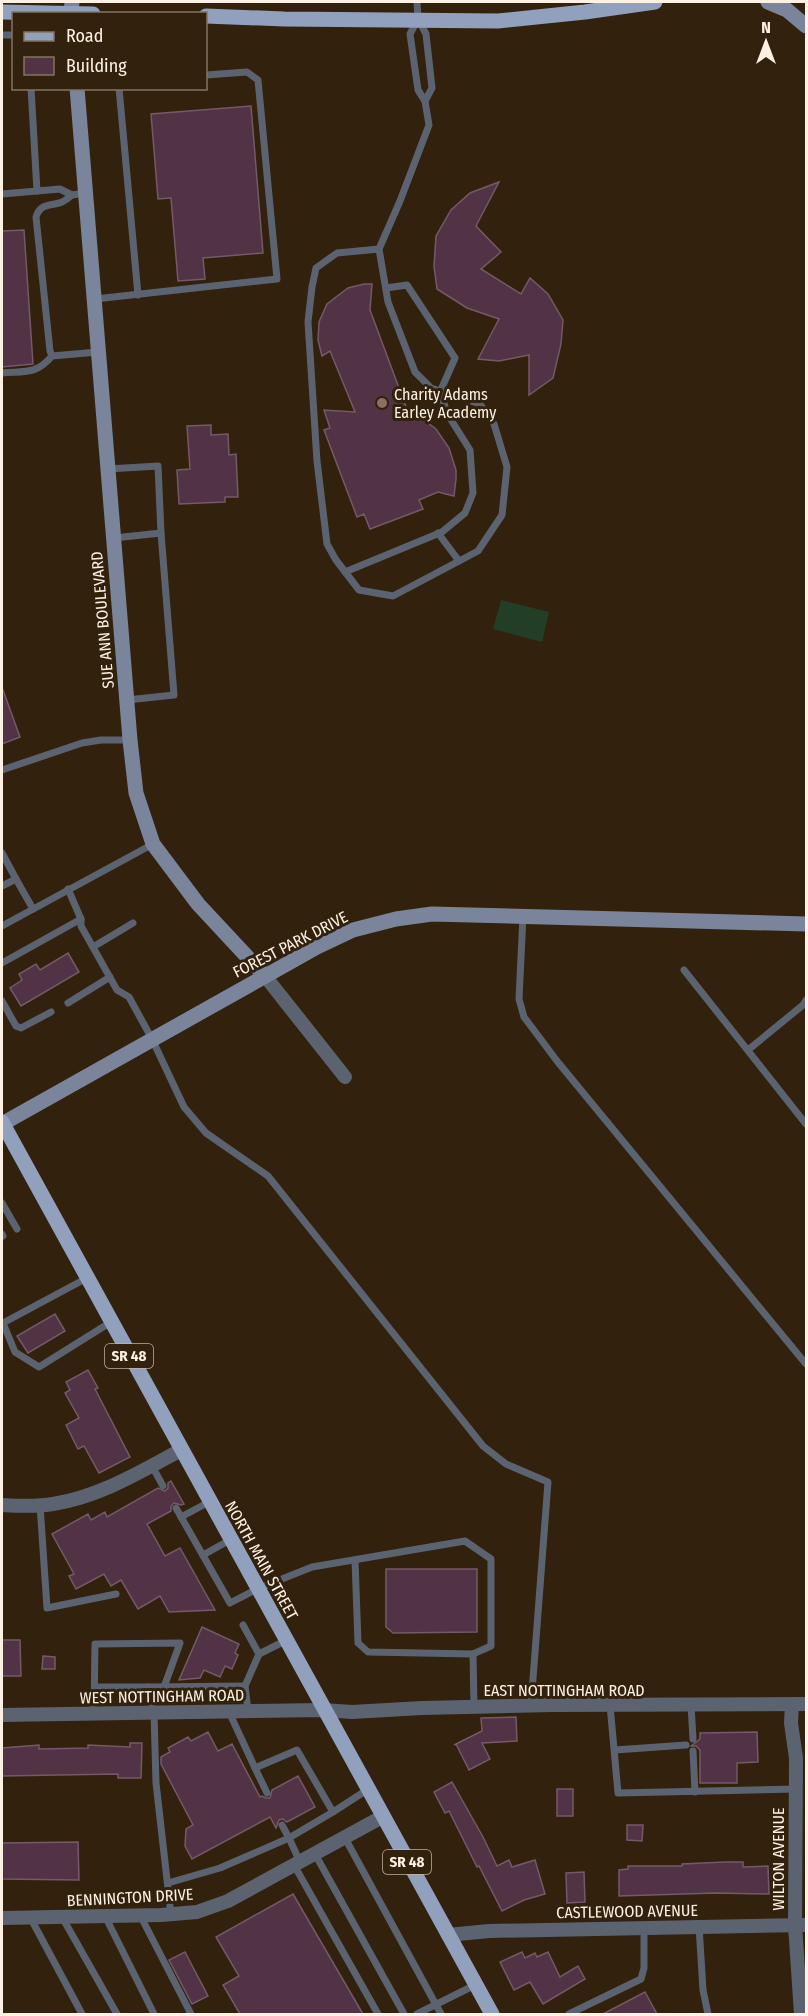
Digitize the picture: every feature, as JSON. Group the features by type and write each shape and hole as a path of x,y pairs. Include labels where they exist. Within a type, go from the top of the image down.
{"main road":[{"path":"207,16 284,20 498,21 654,2"},
{"name":"NORTH MAIN STREET","path":"2,1123 382,1818 492,2014"}],"street":[{"path":"768,2 787,10 807,26"},
{"name":"SUE ANN BOULEVARD","path":"77,90 79,194 99,352 136,793 153,844 198,904 265,976 345,1077"},
{"name":"FOREST PARK DRIVE","path":"2,1123 317,947 353,930 396,919 432,914 807,924"},
{"path":"2,1506 50,1505 90,1495 181,1450"},
{"name":"WILTON AVENUE","path":"792,1704 801,1925 801,2014"},
{"name":"EAST NOTTINGHAM ROAD","path":"323,1710 352,1712 531,1705 807,1704"},
{"name":"WEST NOTTINGHAM ROAD","path":"2,1715 323,1710"},
{"name":"BENNINGTON DRIVE","path":"2,1918 140,1916 197,1912 228,1901 382,1818"},
{"name":"CASTLEWOOD AVENUE","path":"448,1935 489,1931 801,1925"}],"lane":[{"path":"417,2 418,19 426,34 432,88 424,101"},
{"path":"379,249 337,253 316,268 308,322 317,461 327,544 359,590 393,596 478,551 502,515 507,467 494,424 480,404 431,388 415,372 388,302 379,249 429,125 424,101 418,90 410,34 418,19"},
{"path":"94,300 277,279 258,80 247,72 207,75"},
{"path":"31,90 37,191"},
{"path":"119,90 138,295"},
{"path":"2,194 60,189 79,194"},
{"path":"52,356 36,217 38,210 46,204 61,202 79,194"},
{"path":"345,572 438,533 465,513 473,493 470,450 448,415 440,392 455,358 407,285 386,288"},
{"path":"2,373 36,371 44,367 52,356 99,352"},
{"path":"108,469 158,466 174,695 127,700"},
{"path":"114,538 161,533"},
{"path":"438,533 459,561"},
{"path":"2,770 82,743 101,740 130,740"},
{"path":"2,926 153,844"},
{"path":"2,853 33,909"},
{"path":"2,886 16,879"},
{"path":"68,889 81,919 81,926 117,990 129,997 184,1107 206,1133 268,1176 483,1446 506,1464 548,1482 531,1705"},
{"path":"523,916 519,999 524,1017 807,1364"},
{"path":"2,963 81,919"},
{"path":"93,947 133,923"},
{"path":"684,970 807,1124"},
{"path":"68,1002 110,977"},
{"path":"748,1050 807,1000"},
{"path":"2,1001 16,1026 21,1028 51,1012"},
{"path":"2,1203 17,1229"},
{"path":"87,1278 3,1323 15,1352 39,1367 111,1322"},
{"path":"152,1466 163,1486"},
{"path":"181,1517 209,1502"},
{"path":"40,1505 47,1608 116,1594"},
{"path":"176,1508 230,1603 257,1589 312,1567 465,1541 491,1559 491,1646 473,1654 368,1652 358,1643 356,1560"},
{"path":"202,1555 230,1540"},
{"path":"243,1625 259,1654"},
{"path":"248,1711 245,1686 259,1654 285,1641"},
{"path":"94,1713 95,1644 180,1643 164,1687"},
{"path":"473,1654 474,1707"},
{"path":"94,1687 245,1686"},
{"path":"147,1687 154,1713 156,1783 171,1915"},
{"path":"610,1705 618,1793 795,1790"},
{"path":"615,1750 690,1742 691,1705"},
{"path":"229,1712 267,1793"},
{"path":"255,1768 297,1750 333,1812"},
{"path":"693,1750 695,1792"},
{"path":"168,1883 220,1868 289,1838 367,1790"},
{"path":"282,1825 297,1863 378,2014"},
{"path":"345,1838 441,2014"},
{"path":"315,1854 404,2014"},
{"path":"105,1916 154,2014"},
{"path":"140,1916 191,2014"},
{"path":"30,1917 82,2014"},
{"path":"62,1917 117,2014"},
{"path":"699,1926 703,1990 708,2014"},
{"path":"568,2014 640,1979 644,1968 644,1927"},
{"path":"417,2014 475,1985"}],"green space":[{"path":"501,600 549,612 542,642 493,629"}],"building":[{"path":"251,106 263,253 203,258 205,279 178,281 171,198 158,199 151,114"},
{"path":"499,182 476,226 501,252 481,269 521,294 530,278 548,294 563,320 561,344 553,378 529,395 529,355 499,361 478,359 499,319 467,308 437,289 434,266 436,236 451,210 470,193"},
{"path":"24,230 33,364 2,367 2,231"},
{"name":"Charity Adams Earley Academy","path":"372,284 370,310 408,412 420,417 436,429 449,448 456,470 454,496 438,492 419,500 423,509 370,529 364,514 357,517 324,430 330,428 324,410 355,412 330,351 322,356 318,340 319,322 327,304 348,288"},
{"path":"211,425 211,435 228,434 229,455 236,454 238,497 225,497 225,502 179,504 177,470 190,469 187,426"},
{"path":"2,691 20,737 2,744"},
{"path":"68,953 79,972 21,1006 10,988 22,980 19,974 36,964 40,970"},
{"path":"55,1314 65,1331 28,1353 17,1336"},
{"path":"88,1370 98,1388 95,1389 130,1457 99,1473 84,1446 78,1449 66,1425 79,1418 65,1393 70,1390 66,1382"},
{"path":"171,1481 184,1504 174,1503 171,1511 147,1524 165,1556 180,1548 215,1610 169,1612 160,1596 138,1609 121,1580 111,1586 104,1574 76,1589 69,1576 74,1574 52,1534 88,1514 91,1520 105,1512 107,1517 158,1488 165,1491"},
{"path":"386,1569 477,1569 477,1632 393,1633 386,1627"},
{"path":"202,1627 239,1644 235,1653 238,1655 232,1669 225,1666 220,1677 204,1670 200,1678 179,1680"},
{"path":"2,1640 20,1640 21,1676 2,1676"},
{"path":"43,1656 55,1657 55,1669 42,1669"},
{"path":"516,1717 517,1741 482,1743 490,1759 469,1770 456,1744 482,1731 481,1718"},
{"path":"208,1732 218,1751 232,1744 260,1797 270,1798 272,1790 298,1776 315,1807 287,1822 283,1819 279,1820 276,1828 270,1817 192,1859 185,1846 186,1829 193,1825 161,1764 161,1757 170,1752 168,1748 188,1737 191,1741"},
{"path":"757,1732 758,1762 737,1763 737,1783 700,1783 700,1750 696,1746 691,1746 700,1739 700,1733"},
{"path":"130,1743 142,1743 141,1778 118,1778 118,1774 2,1776 2,1748 39,1745 39,1749 88,1748 88,1745 130,1747"},
{"path":"452,1782 497,1866 509,1860 512,1867 535,1860 545,1894 524,1900 502,1911 449,1811 445,1813 434,1792"},
{"path":"557,1789 573,1789 573,1816 557,1816"},
{"path":"627,1825 643,1825 642,1841 627,1840"},
{"path":"78,1842 79,1880 2,1879 2,1843"},
{"path":"743,1862 743,1867 768,1866 769,1894 619,1896 619,1870 628,1869 628,1866 682,1866 682,1864"},
{"path":"584,1872 585,1902 567,1903 566,1873"},
{"path":"293,1894 363,2014 240,2014 223,1985 239,1976 216,1937"},
{"path":"185,1952 208,1996 192,2004 169,1960"},
{"path":"522,1952 525,1958 535,1953 537,1957 548,1952 560,1977 578,1966 585,1979 543,2004 530,1982 514,1990 500,1962"},
{"path":"645,1992 657,2014 603,2014"}],"place":[{"name":"Charity Adams Earley Academy","path":"382,403"}]}
